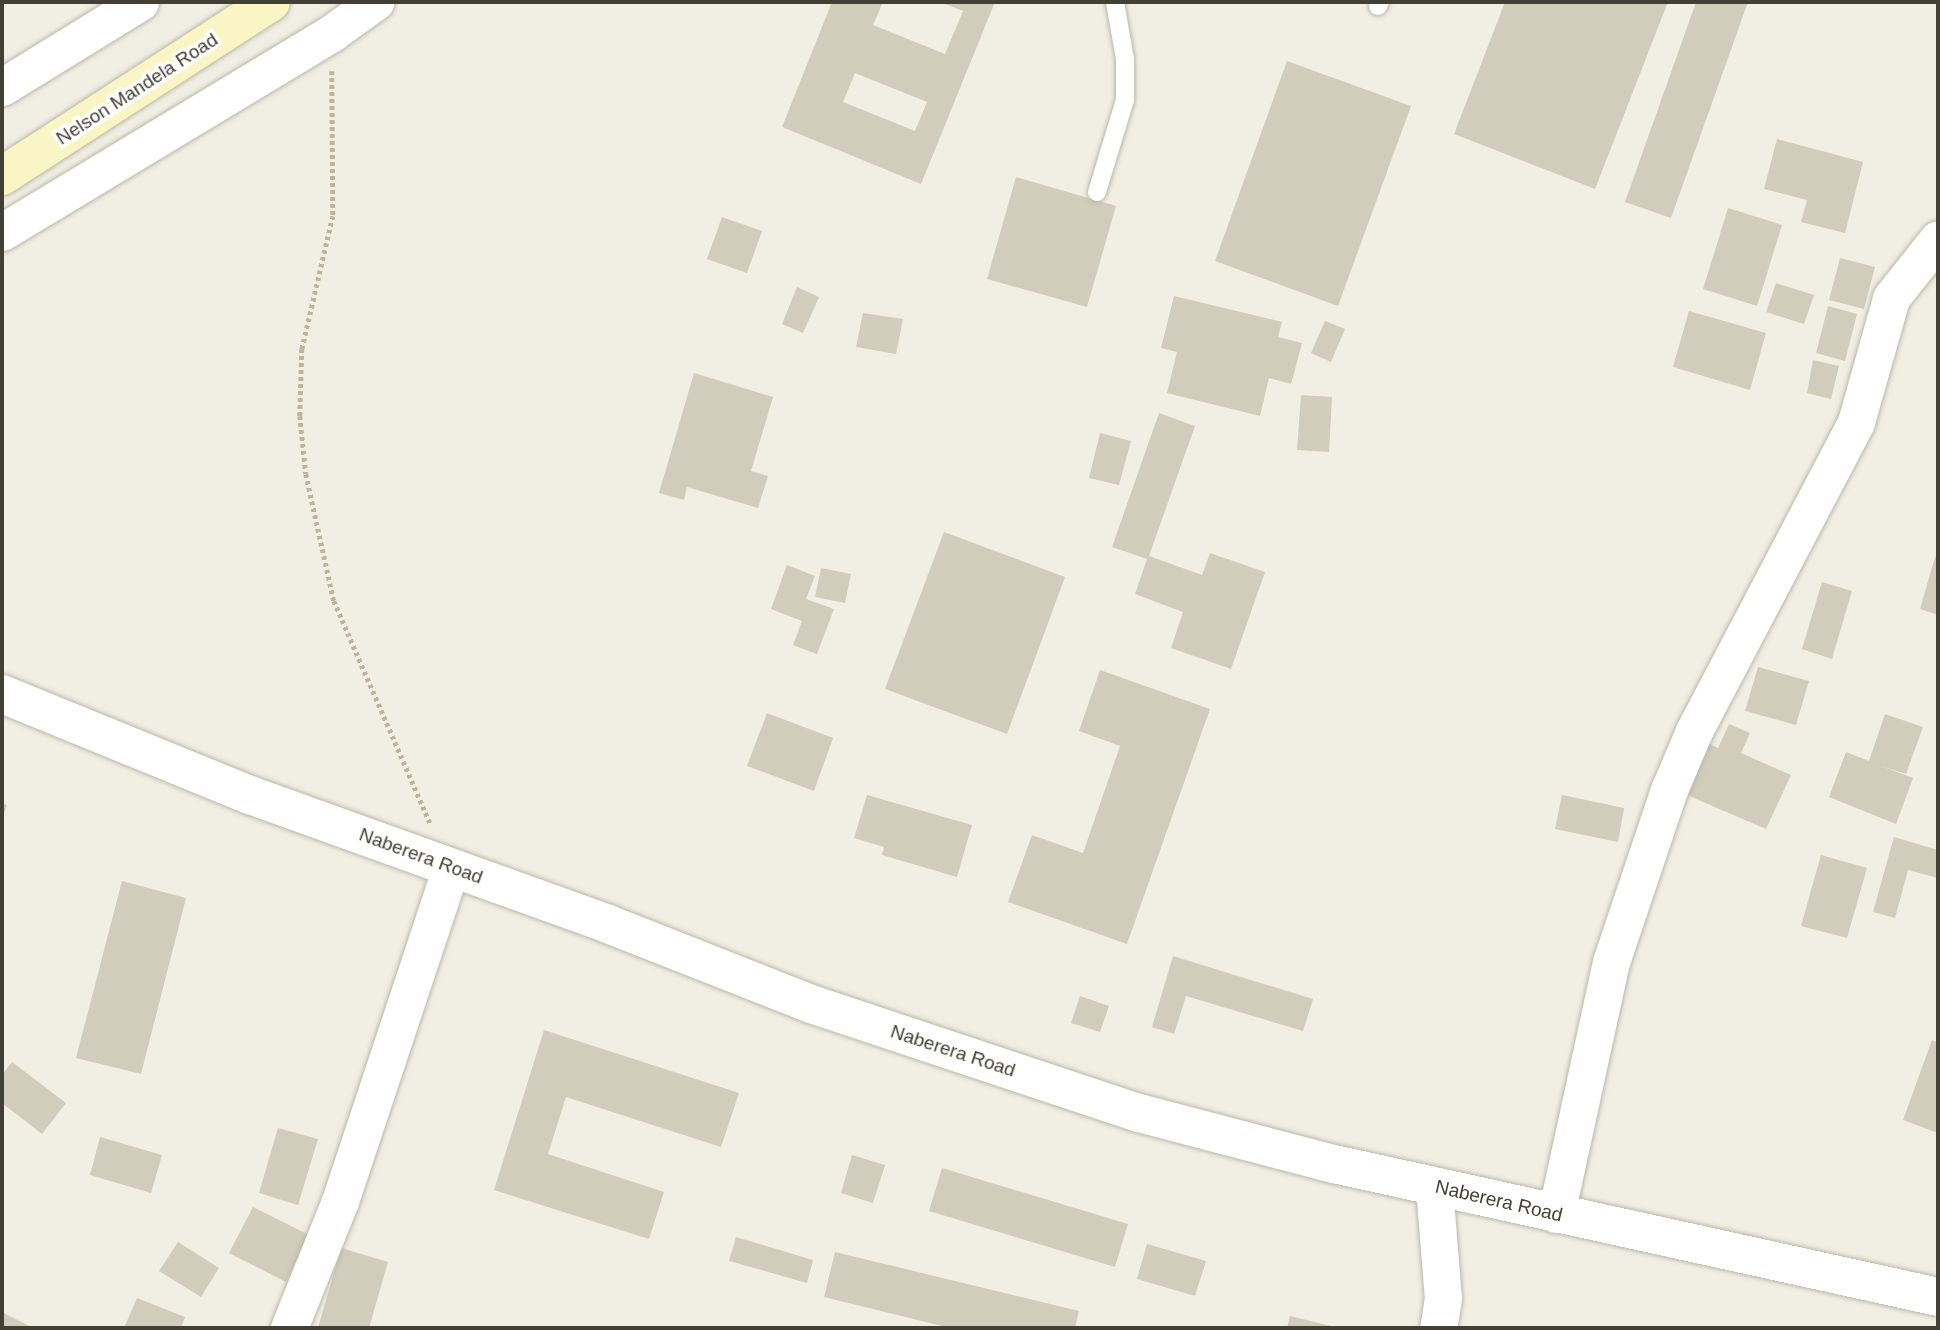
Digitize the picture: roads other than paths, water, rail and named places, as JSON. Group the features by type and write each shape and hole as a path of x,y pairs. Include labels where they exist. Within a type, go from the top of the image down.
{"main road":[{"name":"Nelson Mandela Road","path":"2,176 271,2"}],"street":[{"path":"2,87 140,2"},
{"path":"2,232 333,32 375,2"},
{"path":"1556,1214 1611,962 1669,790 1695,731 1856,422 1891,298 1938,239"},
{"name":"Naberera Road","path":"2,694 250,795 452,867 811,1004 1139,1113 1434,1187 1938,1297"},
{"path":"289,1328 340,1201 452,867"},
{"path":"1434,1187 1443,1298 1438,1328"}],"lane":[{"path":"1097,192 1125,100 1125,59 1115,2"}]}
